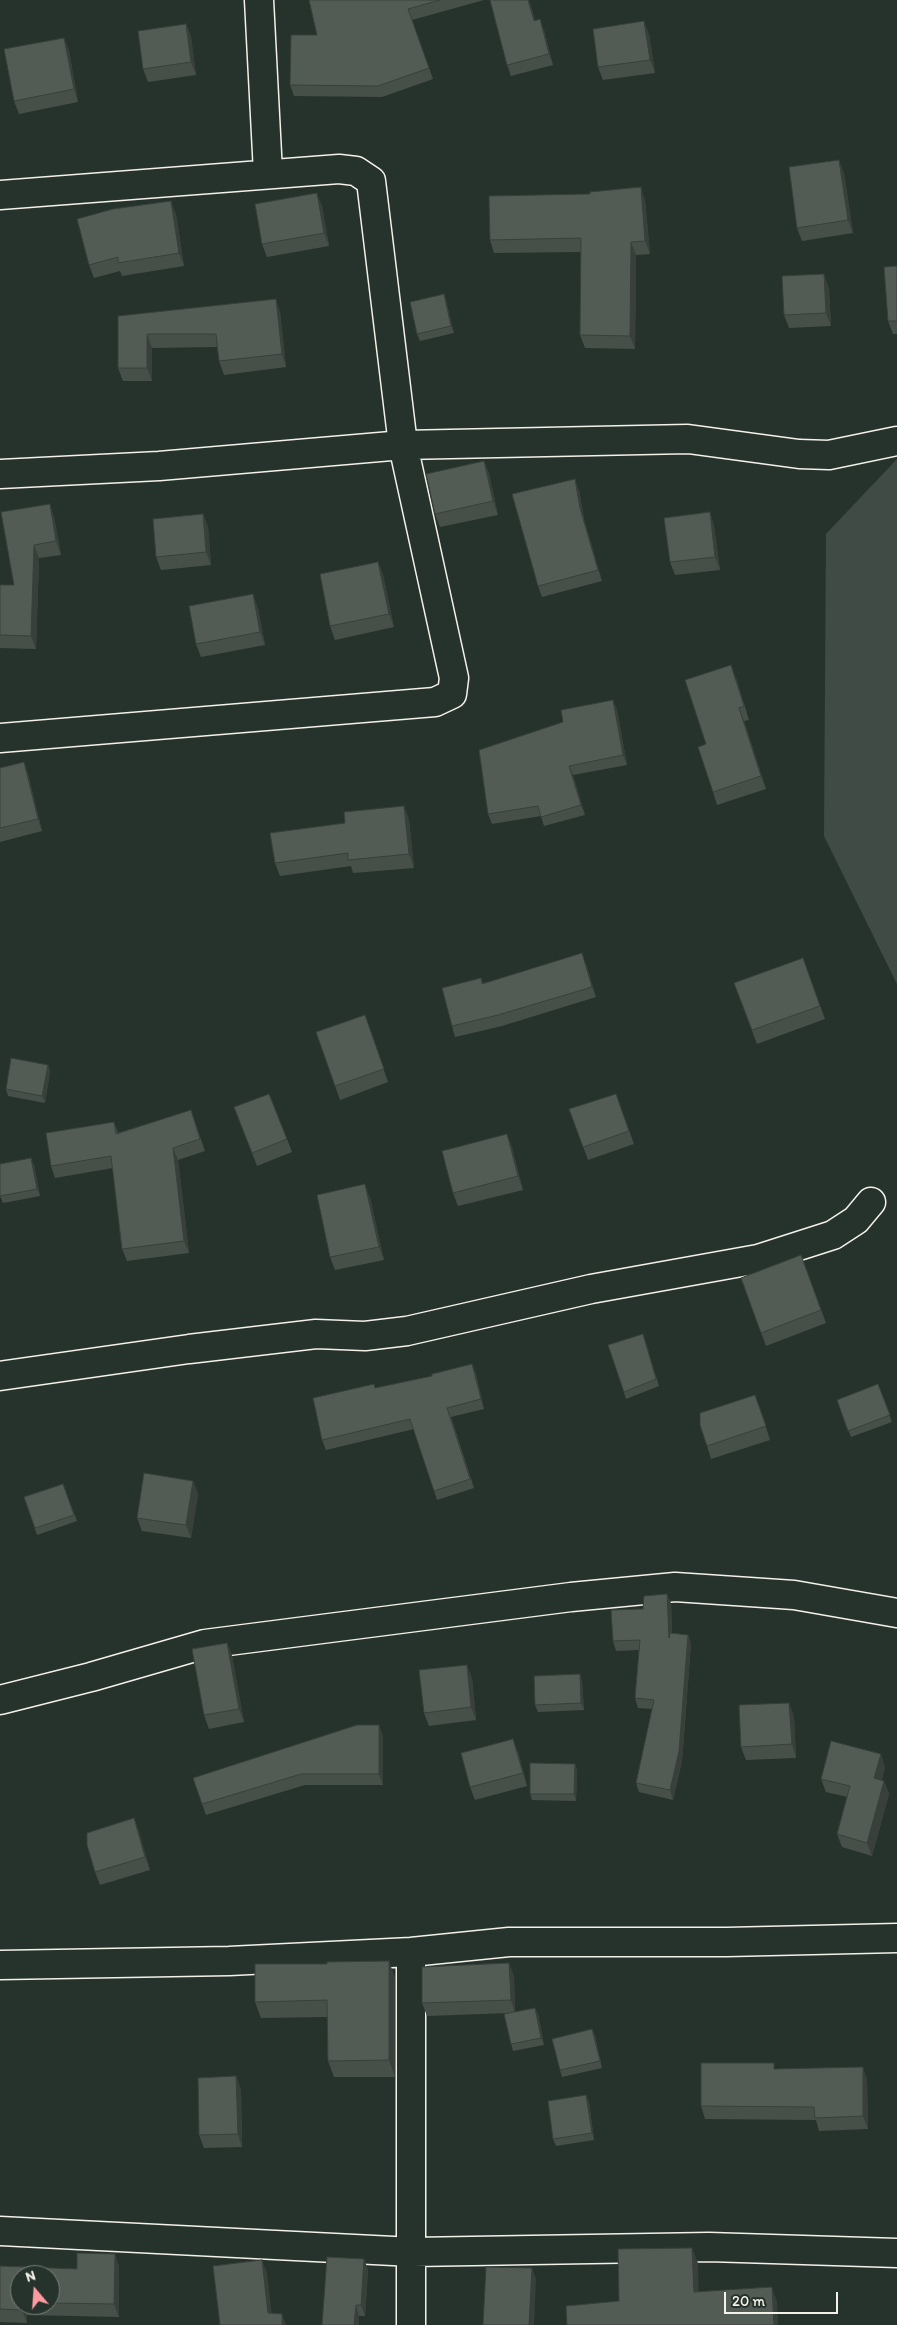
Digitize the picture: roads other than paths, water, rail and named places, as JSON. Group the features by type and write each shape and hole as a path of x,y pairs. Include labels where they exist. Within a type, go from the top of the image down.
{"street":[{"path":"259,0 268,173"},
{"path":"0,195 268,173 348,170 356,171 371,181 403,445 454,678 452,694 435,702 0,738"},
{"path":"0,474 159,466 403,445 688,439 799,454 829,455 897,441"},
{"path":"0,1376 188,1349 316,1334 365,1336 407,1331 591,1289 758,1259 833,1235 856,1220 871,1202"},
{"path":"0,1700 91,1677 205,1644 580,1596 675,1587 794,1595 897,1613"},
{"path":"0,1966 229,1961 411,1952 509,1942 727,1942 897,1938"},
{"path":"411,1952 412,2325"},
{"path":"0,2231 413,2252 709,2247 897,2253"}]}
